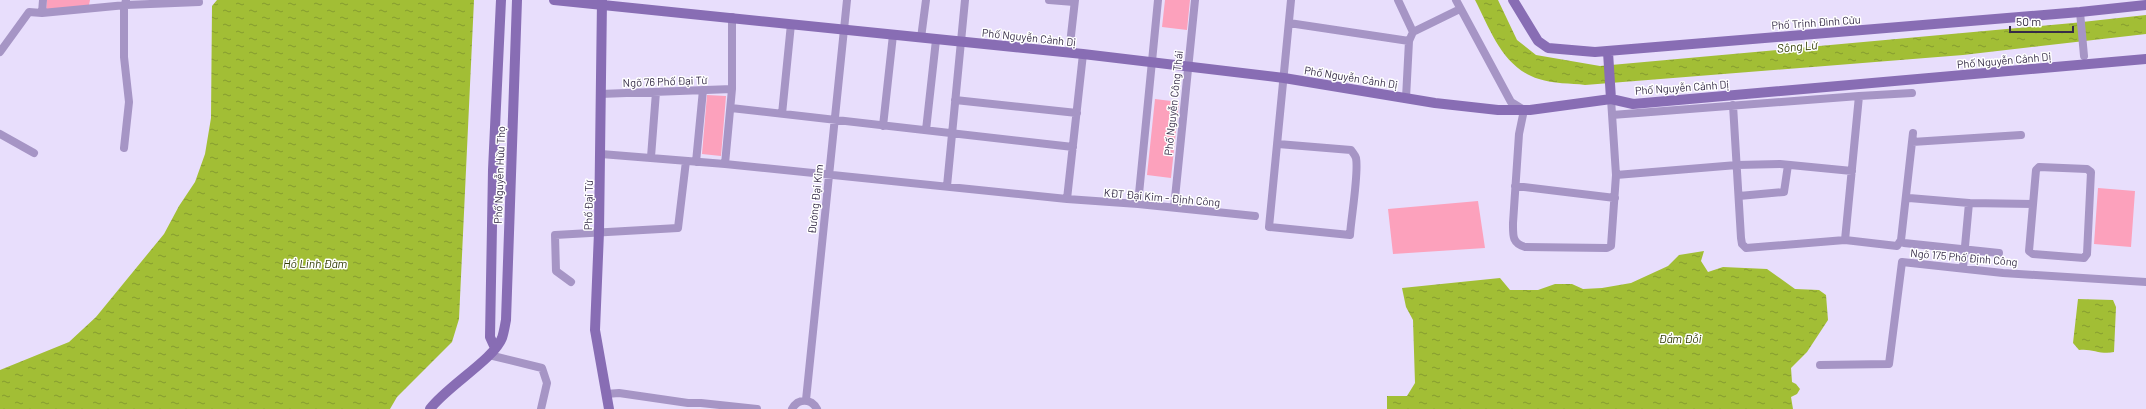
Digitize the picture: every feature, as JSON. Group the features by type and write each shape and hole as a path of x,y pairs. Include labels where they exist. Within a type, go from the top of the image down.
{"main road":[{"name":"Phố Nguyễn Hữu Thọ","path":"492,352 490,337 491,232 501,0"},
{"name":"Phố Nguyễn Hữu Thọ","path":"430,409 439,397 492,352 502,338 506,320 517,0"},
{"name":"Phố Nguyễn Cảnh Dị","path":"554,0 602,3 936,40 1083,54 1284,78 1406,98 1498,110 1524,110 1610,94 1633,104 2084,56 2146,59"},
{"name":"Phố Trịnh Đình Cửu","path":"1513,0 1538,41 1548,48 1608,56 2080,16 2146,5"},
{"name":"Phố Đại Từ","path":"602,3 600,94 601,154 595,330 609,409"},
{"path":"1608,56 1610,94"}],"street":[{"path":"42,13 44,0"},
{"name":"Đường Đại Kim","path":"806,400 847,0"},
{"path":"921,38 926,0"},
{"path":"947,186 965,0"},
{"path":"1048,0 1075,1 1069,53"},
{"path":"1138,204 1158,0"},
{"name":"Phố Nguyễn Công Thái","path":"1174,208 1195,0"},
{"path":"1278,144 1351,150 1354,153 1356,160 1350,235 1269,226 1291,0"},
{"path":"1398,0 1413,32"},
{"path":"1456,0 1511,102 1524,110 1519,134 1515,186 1513,238 1517,244 1525,246 1607,248 1611,246 1616,175 1610,94"},
{"path":"124,148 129,102 124,57 124,8 126,2"},
{"path":"0,52 29,12 42,13 126,2 199,2"},
{"path":"1406,98 1409,41 1413,32 1460,9"},
{"path":"2080,16 2084,56"},
{"path":"725,164 732,89 732,17"},
{"path":"1289,23 1409,41"},
{"path":"782,114 791,24"},
{"path":"883,126 892,35"},
{"path":"926,130 936,40"},
{"path":"1067,199 1083,54"},
{"name":"Ngõ 76 Phố Đại Từ","path":"600,94 732,89"},
{"path":"696,162 703,90"},
{"path":"652,157 656,92"},
{"path":"1612,115 1912,93"},
{"path":"1845,240 1859,96"},
{"path":"955,100 1077,113"},
{"path":"1733,105 1742,244 1746,248 1845,240 1897,246 1901,240 1912,138 2021,135"},
{"path":"731,108 1073,147"},
{"path":"0,134 34,153"},
{"name":"KĐT Đại Kim - Định Công","path":"601,154 652,157 1067,199 1138,204 1255,216"},
{"path":"571,282 556,271 555,235 678,228 686,161"},
{"path":"1616,175 1737,165 1788,165 1852,171"},
{"path":"1739,196 1784,192 1788,165"},
{"path":"2040,167 2090,170 2092,175 2086,257 2081,258 2031,253 2029,249 2033,204 2036,170 2040,167"},
{"path":"1515,186 1615,198"},
{"path":"1909,198 1969,203 2033,204"},
{"path":"1963,268 1969,203"},
{"path":"1904,243 1999,253"},
{"name":"Ngõ 175 Phố Định Công","path":"1820,365 1889,364 1902,262 2146,282"},
{"path":"492,352 542,368 547,383 541,409"},
{"path":"606,394 619,393 686,403 701,403 757,409"},
{"path":"792,409 797,402 806,400 813,403 817,409"},
{"path":"686,403 697,409"}],"shaded area":[{"path":"47,0 90,0 89,5 46,11"},
{"path":"1165,0 1190,0 1187,30 1162,27"},
{"path":"707,95 726,96 721,156 702,154"},
{"path":"1155,99 1179,102 1171,178 1147,175"},
{"path":"2098,188 2135,191 2131,247 2094,244"},
{"path":"1478,201 1485,248 1393,254 1388,209"}],"water":[{"name":"Hồ Linh Đàm","path":"217,0 474,0 459,319 452,342 397,397 390,409 0,409 0,370 69,342 96,317 164,234 179,206 195,182 205,154 211,118 212,6"},
{"path":"1475,0 1498,0 1517,40 1536,55 1600,66 2146,15 2146,34 1963,55 1585,85 1544,81 1527,74 1516,66 1507,57 1493,36"},
{"name":"Đầm Đỗi","path":"1704,251 1701,261 1708,272 1723,267 1767,269 1795,289 1819,290 1826,295 1828,320 1807,352 1791,368 1792,382 1800,389 1797,394 1791,397 1793,409 1387,409 1387,396 1407,396 1415,383 1413,320 1406,307 1402,288 1500,278 1510,290 1538,290 1555,284 1572,284 1583,289 1602,288 1631,283 1668,266 1679,255"},
{"path":"2078,299 2113,300 2116,307 2114,352 2105,353 2079,350 2073,343"}],"water label":[{"name":"Sông Lừ","path":"1797,46"}]}
